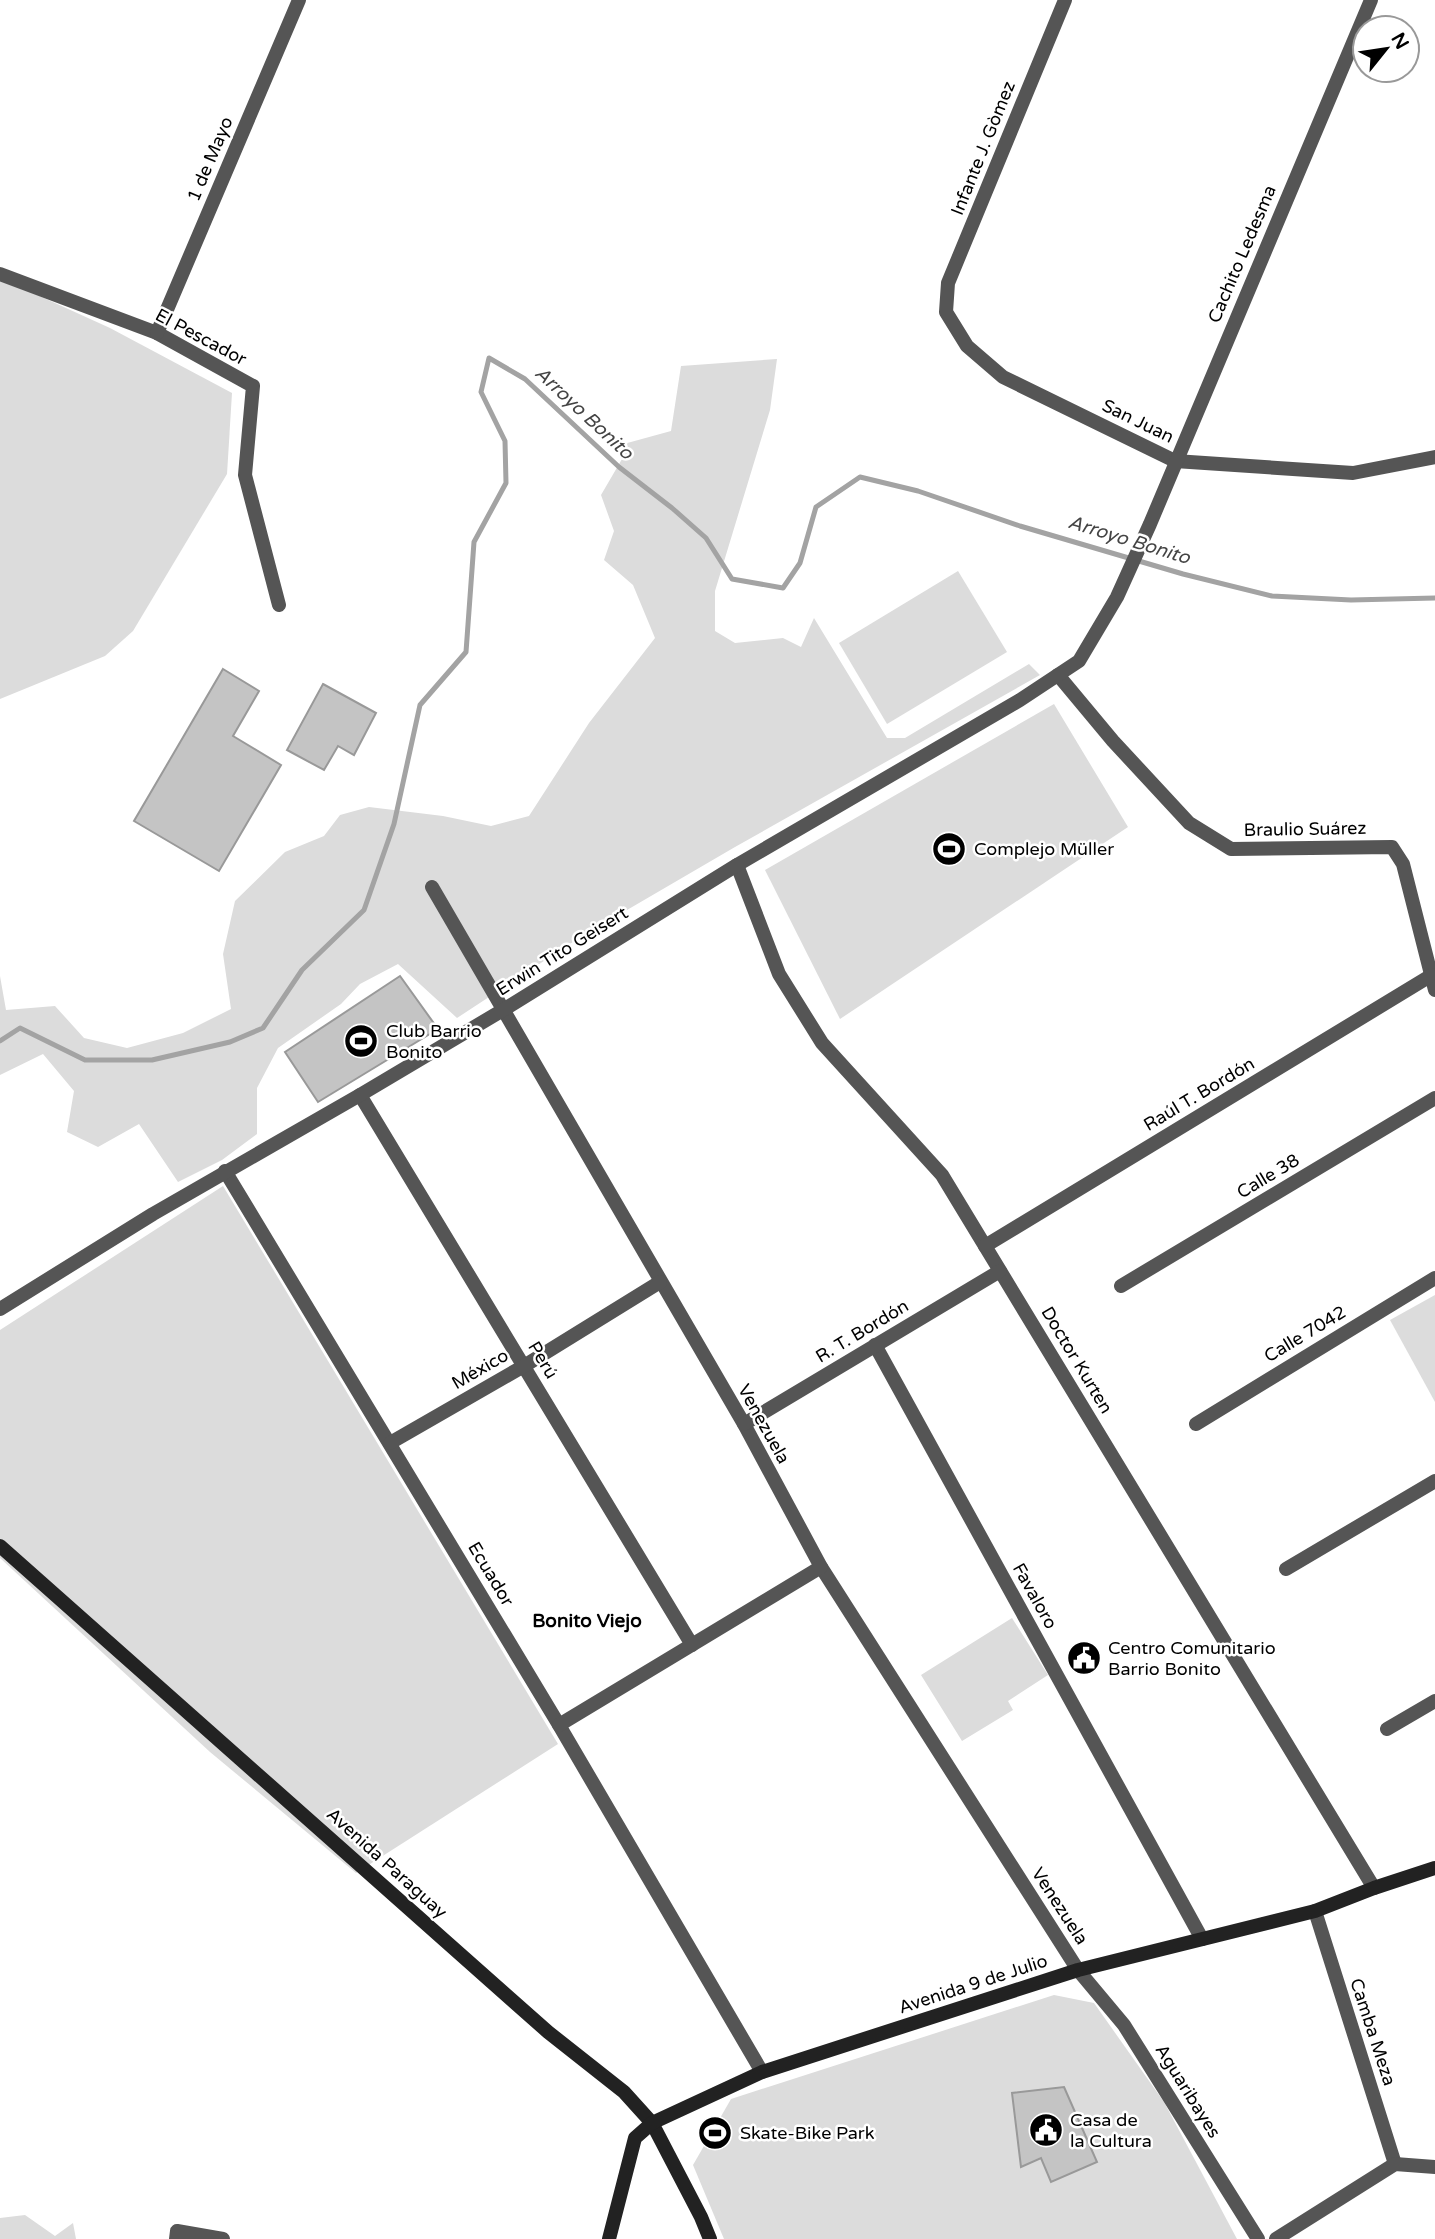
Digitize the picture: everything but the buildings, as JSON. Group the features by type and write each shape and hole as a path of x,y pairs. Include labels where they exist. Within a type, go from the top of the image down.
{"main road":[{"name":"Avenida Paraguay","path":"0,1546 548,2032 624,2092 652,2123 710,2239"},
{"name":"Avenida 9 de Julio","path":"609,2239 635,2138 652,2123 762,2072 1078,1970 1315,1911 1435,1868"}],"street":[{"name":"1 de Mayo","path":"157,332 299,0"},
{"name":"Infante J. Gòmez","path":"946,312 948,283 1065,0"},
{"name":"Cachito Ledesma","path":"1117,597 1371,0"},
{"name":"El Pescador","path":"0,274 157,332 253,386 245,475 279,605"},
{"name":"San Juan","path":"946,312 967,346 1003,377 1175,461 1353,472 1435,457"},
{"name":"Erwin Tito Geisert","path":"0,1309 225,1171 503,1010 737,865 1020,700 1079,661 1117,597"},
{"name":"Braulio Suárez","path":"1058,675 1113,741 1189,823 1231,849 1392,847 1403,864 1434,983"},
{"name":"Doctor Kurten","path":"737,865 779,974 822,1043 942,1175 1374,1888"},
{"name":"Venezuela","path":"432,887 744,1424 821,1567 1078,1970"},
{"name":"Raúl T. Bordón","path":"985,1246 1434,983"},
{"name":"Perú","path":"360,1095 692,1645"},
{"name":"Calle 38","path":"1121,1286 1435,1098"},
{"name":"Ecuador","path":"225,1171 559,1726 762,2072"},
{"name":"R. T. Bordón","path":"744,1424 1000,1270"},
{"name":"Calle 7042","path":"1196,1424 1435,1278"},
{"name":"México","path":"390,1443 524,1366 660,1282"},
{"name":"Favaloro","path":"875,1345 1202,1939"},
{"path":"1286,1569 1435,1481"},
{"path":"559,1726 821,1567"},
{"path":"1387,1729 1435,1701"},
{"name":"Camba Meza","path":"1315,1911 1395,2164"},
{"name":"Aguaribayes","path":"1078,1970 1124,2025 1258,2239"},
{"path":"1276,2239 1395,2164 1435,2167"},
{"path":"176,2239 177,2231 223,2239"}],"shaded area":[{"path":"0,278 110,328 232,393 227,474 133,631 105,656 0,699"},
{"path":"777,359 770,410 715,591 715,631 735,643 783,638 801,647 814,618 887,738 905,738 1029,664 1040,675 579,938 457,1018 398,964 360,984 341,1004 278,1048 257,1088 257,1134 222,1160 178,1182 139,1124 98,1147 67,1132 74,1091 43,1054 0,1075 0,976 6,1010 55,1006 84,1038 127,1048 183,1033 231,1009 223,954 235,901 285,852 324,836 340,815 369,807 443,816 491,826 529,816 589,723 655,638 633,585 604,560 614,531 601,495 622,459 620,445 671,431 681,366"},
{"path":"958,571 1007,652 887,724 839,643"},
{"name":"Complejo Müller","path":"1054,704 1128,827 840,1019 765,870"},
{"path":"223,1186 558,1744 356,1873 210,1752 0,1558 0,1330"},
{"path":"1435,1295 1435,1402 1390,1320"},
{"path":"1012,1618 1048,1675 1008,1701 1013,1710 962,1741 921,1675"},
{"path":"1054,1995 1094,2003 1164,2102 1237,2239 724,2239 693,2165 731,2099"},
{"path":"25,2215 55,2236 73,2223 76,2239 0,2239 0,2218"}],"waterway":[{"name":"Arroyo Bonito","path":"0,1041 20,1028 85,1060 152,1060 230,1042 263,1028 302,970 364,910 394,824 420,705 466,652 474,542 506,483 505,441 481,392 489,358 525,379 619,467 706,538 732,579 783,588 800,563 816,507 860,477 918,491 1020,526 1183,574 1272,596 1351,600 1435,598"}],"place":[{"name":"Complejo Müller","path":"949,849"},
{"name":"Club Barrio Bonito","path":"361,1041"},
{"name":"Centro Comunitario Barrio Bonito","path":"1084,1658"},
{"name":"Casa de la Cultura","path":"1046,2130"},
{"name":"Skate-Bike Park","path":"715,2133"}],"district":[{"name":"Bonito Viejo","path":"587,1621"}]}
